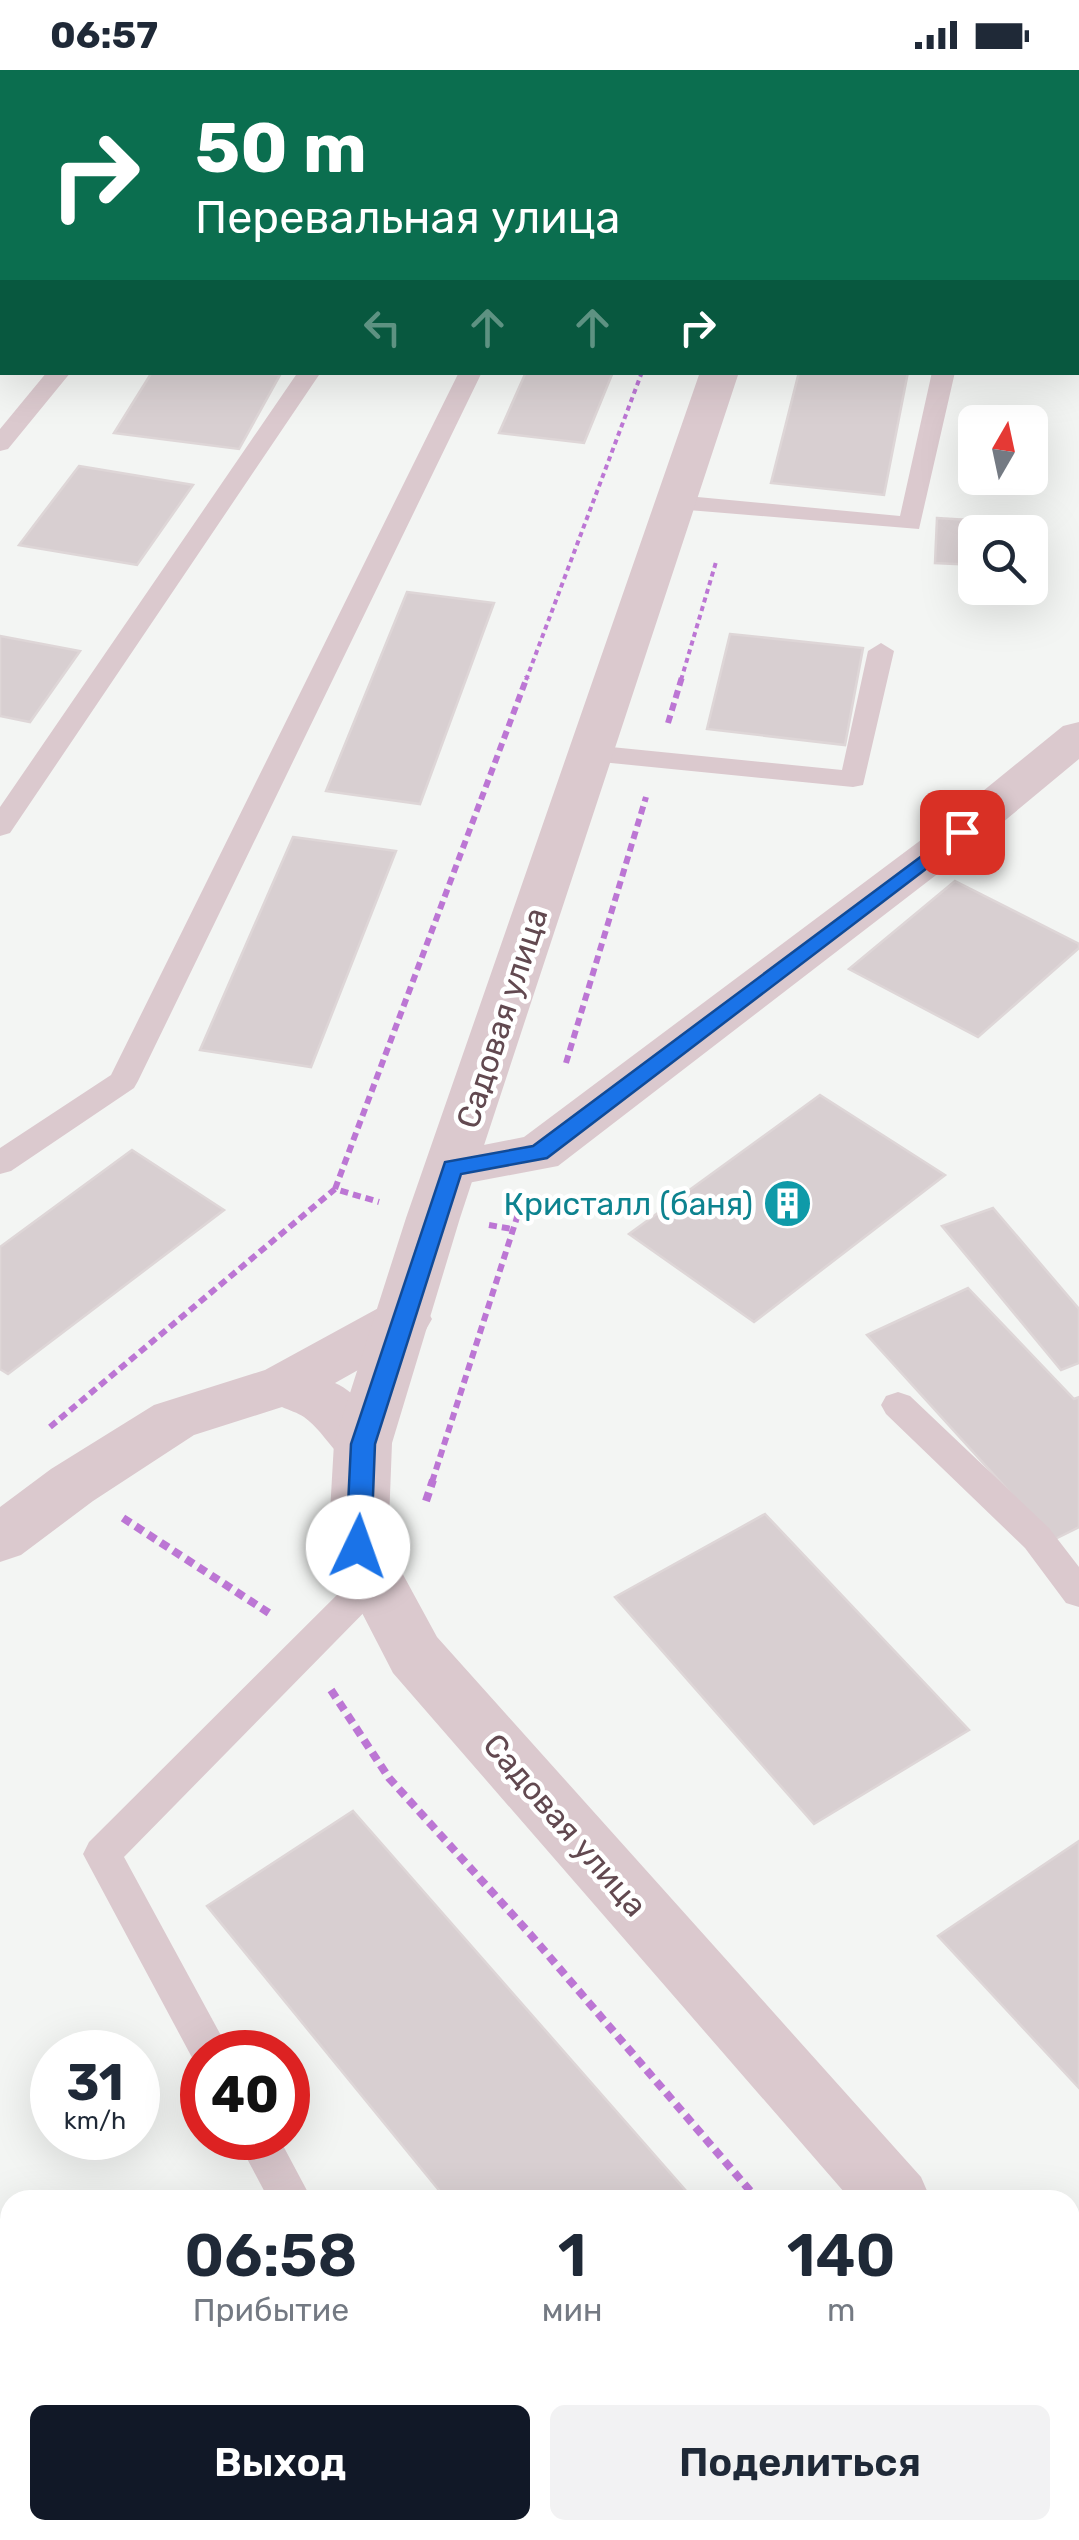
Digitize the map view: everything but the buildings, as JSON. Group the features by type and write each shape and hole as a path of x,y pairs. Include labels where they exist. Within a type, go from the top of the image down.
{"street":[{"name":"Садовая улица","path":"719,375 434,1218 363,1444 358,1547 414,1655 887,2190"},
{"path":"452,1168 539,1152 946,844 1079,736"},
{"path":"0,1540 72,1484 174,1420 285,1386 404,1319"},
{"path":"285,1386 324,1402 363,1444"}],"lane":[{"path":"0,444 58,375"},
{"path":"0,827 308,375"},
{"path":"0,1163 123,1080 470,375"},
{"path":"676,502 910,524 943,375"},
{"path":"591,753 854,779 881,651"},
{"path":"898,1405 1036,1538 1079,1593"},
{"path":"198,2030 102,1854 374,1580"},
{"path":"269,2160 286,2190"}],"path":[{"path":"49,1428 334,1189 641,375"},
{"path":"423,1509 539,1152 732,507"},
{"path":"334,1189 434,1218 512,1229"},
{"path":"72,1484 291,1627 389,1778 530,1934 749,2190"}],"place":[{"name":"Кристалл (баня)","path":"788,1204"}],"route":[{"path":"358,1547 363,1444 452,1168 539,1152 962,832"}]}
